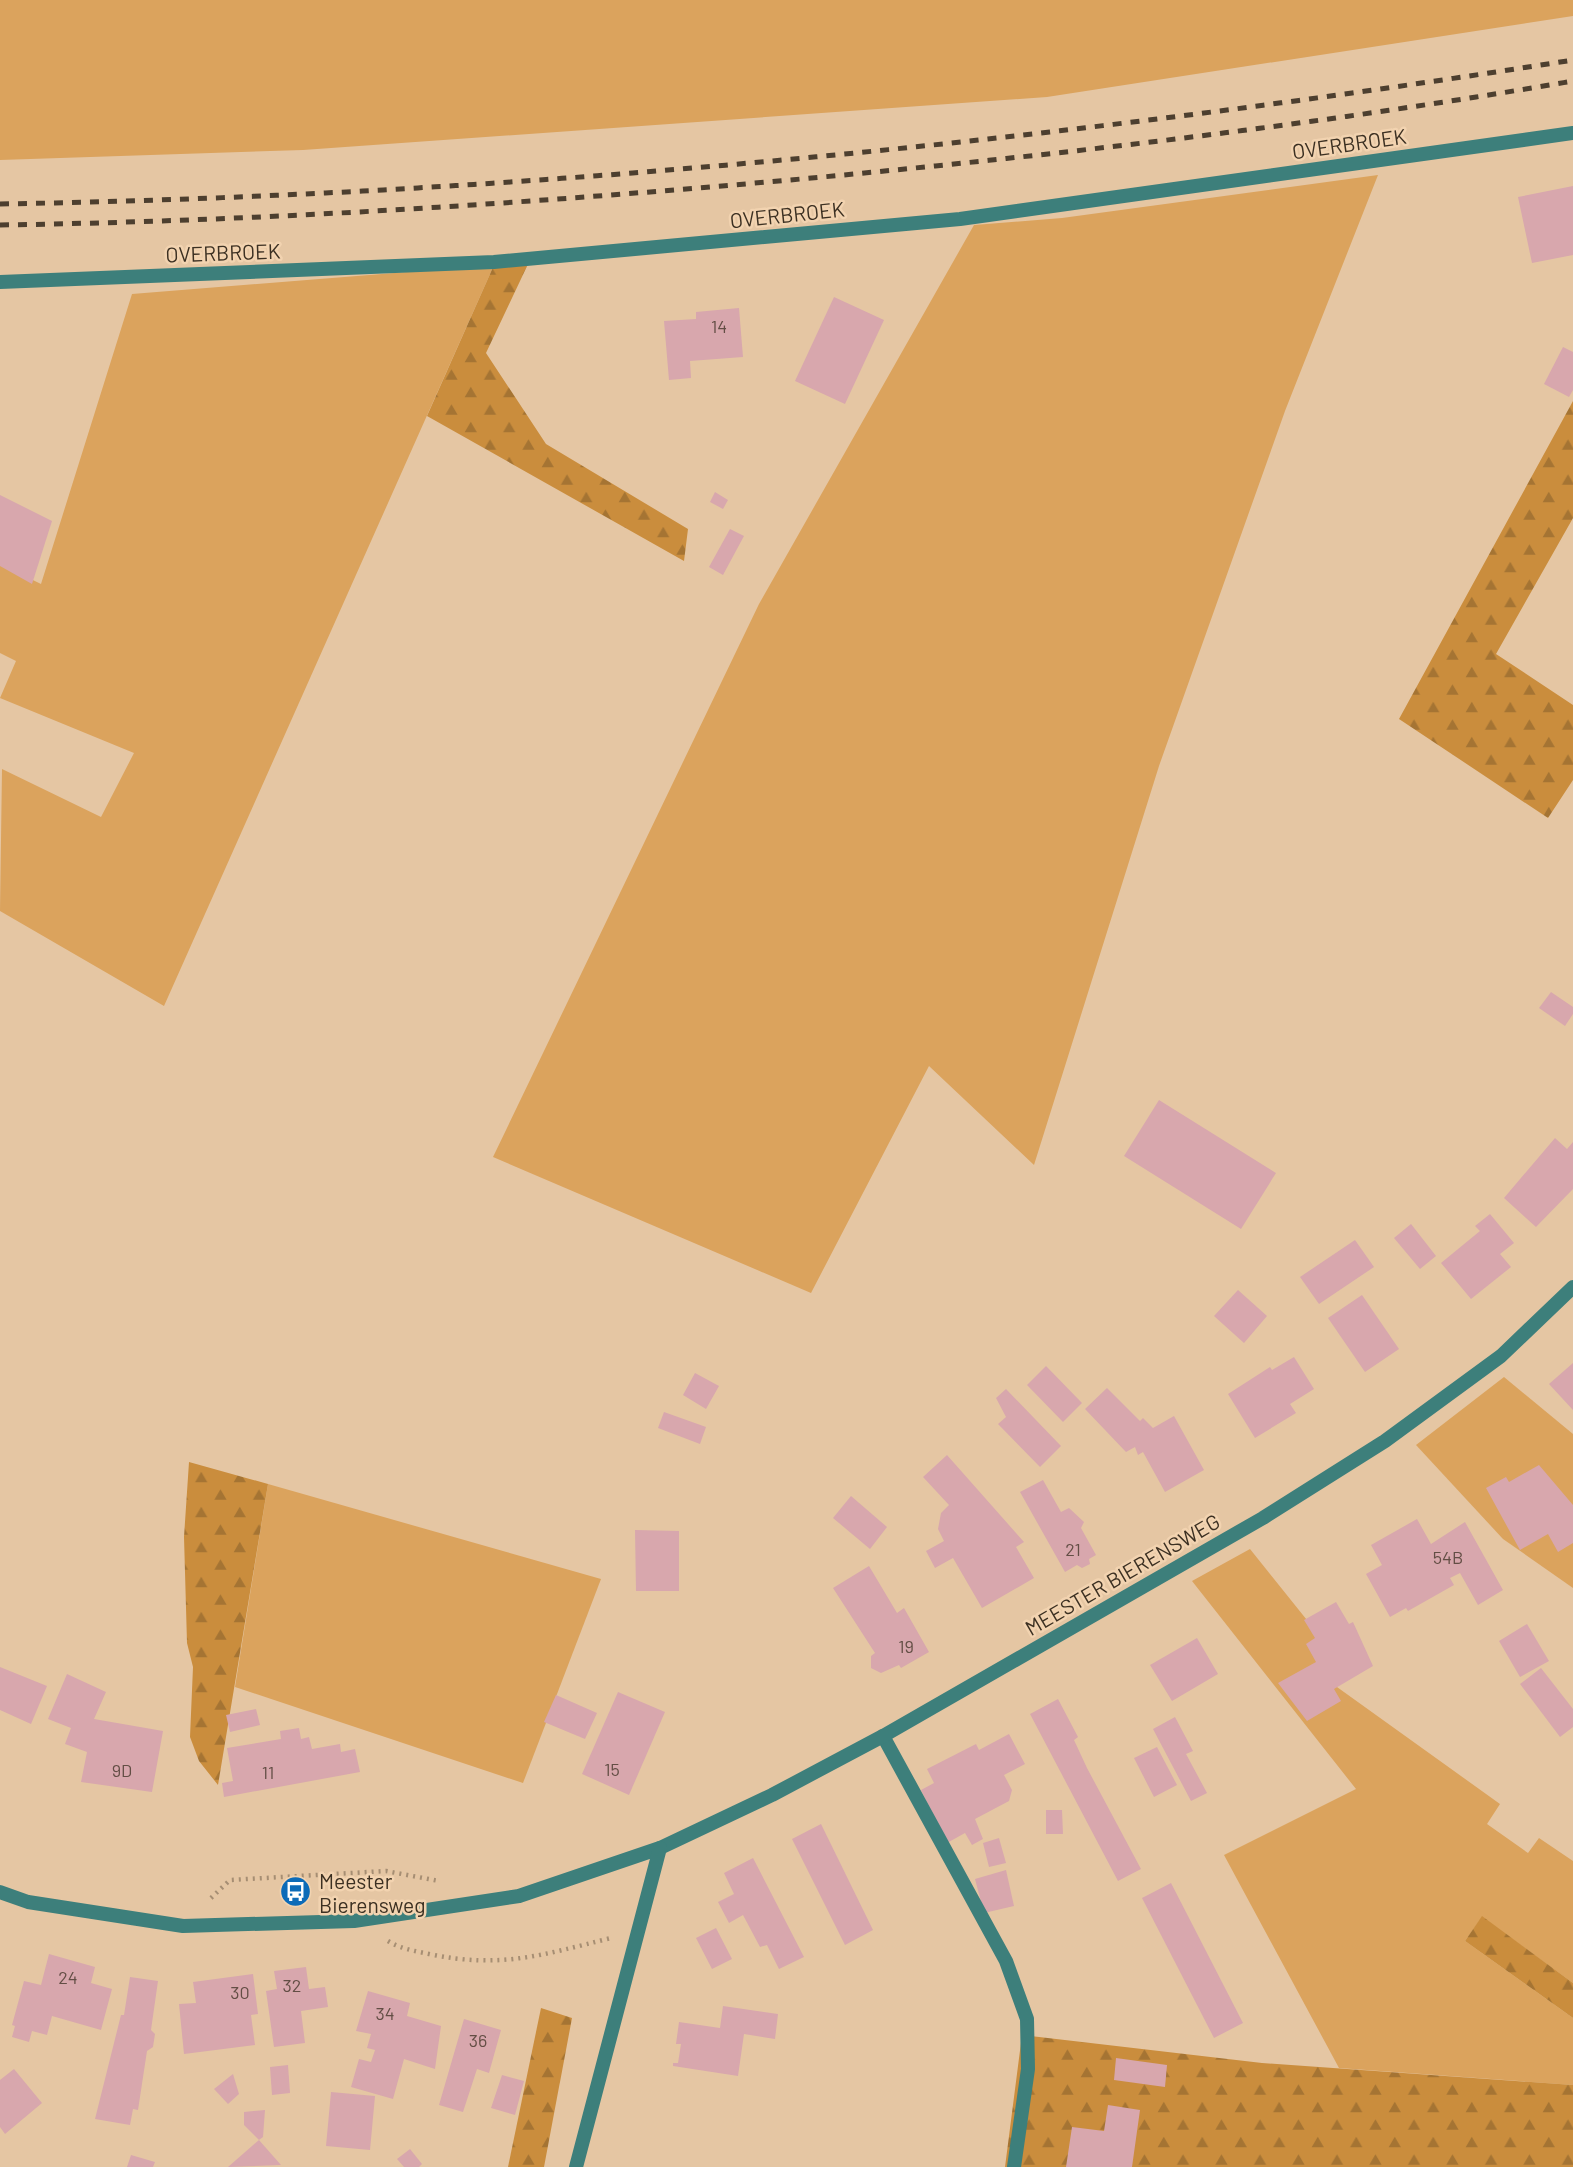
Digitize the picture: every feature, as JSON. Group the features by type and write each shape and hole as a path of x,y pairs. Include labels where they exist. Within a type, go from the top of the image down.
{"street":[{"name":"OVERBROEK","path":"0,282 494,262 573,256 960,219 1573,133"},
{"name":"MEESTER BIERENSWEG","path":"0,1892 27,1902 183,1926 354,1922 519,1896 660,1848 772,1795 883,1736 1263,1518 1385,1441 1501,1356 1573,1287"},
{"path":"883,1736 1006,1961 1027,2019 1028,2069 1014,2167"},
{"path":"576,2167 660,1848"}],"path":[{"path":"183,1926 230,1880 386,1871 452,1883"},
{"path":"354,1922 398,1947 464,1961 520,1961 639,1932"}],"shaded area":[{"path":"0,0 1573,0 1573,16 1047,97 303,150 0,160"},
{"path":"1378,175 1285,411 1159,766 1034,1165 929,1066 811,1293 493,1157 759,604 974,225 1062,218"},
{"path":"494,265 164,1006 0,911 2,769 101,817 134,753 0,698 16,661 0,653 0,564 41,584 132,294"},
{"path":"1504,1377 1573,1434 1573,1588 1503,1539 1416,1445"},
{"path":"268,1484 601,1579 523,1783 235,1687"},
{"path":"1250,1549 1343,1665 1330,1682 1500,1804 1487,1824 1528,1853 1539,1838 1573,1861 1573,1983 1482,1917 1465,1941 1573,2018 1573,2085 1339,2068 1224,1855 1356,1789 1192,1581"}],"green space":[{"path":"529,262 486,353 546,444 688,529 684,561 427,416 494,265"},
{"path":"1573,401 1573,518 1496,654 1573,705 1573,780 1548,818 1399,719"},
{"path":"189,1462 268,1484 218,1785 199,1761 190,1737 193,1667 187,1643 184,1537"},
{"path":"1482,1916 1573,1983 1573,2018 1465,1941"},
{"path":"541,2008 572,2018 544,2167 508,2167"},
{"path":"1022,2035 1262,2063 1573,2085 1573,2167 1005,2167"}],"building":[{"path":"1573,186 1573,255 1532,263 1518,197"},
{"path":"834,297 884,320 845,404 795,381"},
{"path":"739,308 743,357 690,361 691,378 669,380 664,321 696,319 696,312"},
{"path":"1563,347 1573,352 1573,390 1569,397 1544,384"},
{"path":"715,492 728,500 723,509 710,502"},
{"path":"0,495 52,521 32,584 0,566"},
{"path":"730,529 744,536 723,575 709,567"},
{"path":"1551,992 1573,1007 1573,1014 1565,1026 1539,1008"},
{"path":"1159,1100 1276,1173 1241,1229 1124,1156"},
{"path":"1555,1138 1567,1149 1573,1142 1573,1189 1536,1227 1504,1198"},
{"path":"1490,1214 1514,1243 1500,1254 1511,1267 1471,1299 1441,1263 1480,1231 1475,1226"},
{"path":"1411,1224 1436,1256 1420,1269 1394,1238"},
{"path":"1355,1240 1374,1267 1319,1304 1300,1277"},
{"path":"1238,1290 1267,1316 1244,1343 1214,1316"},
{"path":"1362,1295 1399,1349 1365,1372 1328,1318"},
{"path":"1294,1357 1314,1389 1290,1404 1296,1413 1255,1438 1228,1394 1270,1367 1272,1370"},
{"path":"1573,1363 1573,1410 1549,1384"},
{"path":"1046,1366 1082,1403 1063,1422 1027,1385"},
{"path":"695,1373 719,1386 706,1409 683,1395"},
{"path":"1107,1388 1140,1421 1143,1418 1153,1428 1174,1416 1204,1470 1165,1492 1143,1452 1138,1455 1135,1447 1126,1452 1085,1409"},
{"path":"1006,1389 1061,1446 1040,1467 998,1424 1006,1417 996,1398"},
{"path":"664,1412 706,1427 700,1444 658,1428"},
{"path":"947,1455 1024,1542 1016,1547 1034,1578 982,1608 953,1558 935,1568 926,1551 944,1541 938,1529 941,1513 949,1505 923,1477"},
{"path":"1539,1465 1573,1505 1573,1543 1558,1552 1548,1534 1520,1550 1486,1488 1506,1477 1509,1482"},
{"path":"1043,1480 1061,1512 1069,1508 1084,1522 1081,1528 1096,1555 1089,1559 1090,1564 1082,1568 1077,1565 1065,1572 1020,1492"},
{"path":"851,1496 887,1527 870,1549 833,1518"},
{"path":"1417,1519 1431,1544 1465,1522 1503,1590 1478,1605 1460,1573 1450,1578 1454,1585 1408,1611 1406,1608 1390,1617 1366,1574 1382,1565 1371,1545"},
{"path":"635,1530 679,1531 679,1591 636,1591"},
{"path":"869,1566 897,1613 904,1608 929,1652 901,1668 899,1665 881,1673 871,1668 871,1656 875,1653 833,1588"},
{"path":"1336,1602 1349,1624 1353,1622 1373,1666 1334,1689 1341,1701 1307,1721 1278,1683 1316,1662 1306,1644 1315,1638 1304,1620"},
{"path":"1527,1624 1549,1661 1520,1677 1499,1641"},
{"path":"1197,1638 1218,1674 1172,1701 1150,1665"},
{"path":"0,1667 47,1686 31,1724 0,1710"},
{"path":"1541,1668 1573,1709 1573,1727 1560,1737 1520,1684"},
{"path":"67,1674 106,1692 94,1719 163,1731 152,1792 81,1782 87,1752 65,1744 71,1728 48,1719"},
{"path":"618,1692 665,1712 629,1795 582,1774"},
{"path":"556,1695 597,1713 585,1739 544,1722"},
{"path":"1058,1699 1078,1737 1074,1740 1087,1768 1141,1869 1118,1881 1030,1714"},
{"path":"256,1709 260,1725 230,1732 226,1715"},
{"path":"1175,1717 1193,1751 1186,1754 1207,1793 1191,1801 1153,1729"},
{"path":"299,1728 301,1739 309,1737 312,1749 340,1744 341,1752 355,1749 360,1772 224,1797 222,1783 233,1781 227,1748 281,1739 280,1731"},
{"path":"1009,1734 1025,1764 1004,1775 1012,1790 1009,1801 975,1819 983,1839 972,1845 965,1833 947,1843 921,1790 934,1783 927,1769 976,1744 979,1750"},
{"path":"1157,1747 1177,1785 1154,1797 1134,1758"},
{"path":"1046,1810 1062,1810 1063,1834 1046,1834"},
{"path":"821,1824 873,1930 845,1945 792,1839"},
{"path":"999,1838 1006,1863 989,1867 983,1843"},
{"path":"753,1858 804,1957 779,1969 767,1945 760,1947 743,1915 729,1923 718,1902 734,1894 724,1873"},
{"path":"1006,1870 1014,1906 984,1913 975,1879"},
{"path":"1171,1883 1243,2023 1214,2038 1142,1898"},
{"path":"716,1928 732,1959 712,1969 696,1938"},
{"path":"49,1954 95,1967 91,1983 112,1989 101,2030 52,2016 47,2035 32,2031 29,2042 12,2037 15,2026 12,2025 24,1981 41,1985"},
{"path":"306,1967 309,1989 325,1987 328,2007 301,2011 305,2043 274,2047 266,1991 277,1989 274,1971"},
{"path":"253,1974 258,2014 251,2015 255,2045 184,2054 179,2004 196,2003 193,1982"},
{"path":"130,1977 158,1981 151,2030 155,2034 153,2047 147,2051 138,2110 133,2109 130,2125 95,2119 121,2015 124,2015"},
{"path":"368,1991 410,2003 407,2016 441,2026 435,2069 404,2059 393,2099 351,2087 359,2059 371,2062 375,2050 367,2048 371,2034 356,2031"},
{"path":"723,2006 778,2014 775,2039 744,2034 738,2076 673,2066 673,2063 678,2063 681,2044 676,2044 679,2022 720,2028"},
{"path":"464,2019 501,2030 489,2073 477,2069 463,2112 439,2105"},
{"path":"1116,2058 1167,2065 1165,2087 1114,2080"},
{"path":"288,2065 290,2093 272,2095 270,2067"},
{"path":"14,2069 42,2103 5,2134 0,2127 0,2080"},
{"path":"233,2074 239,2094 228,2104 214,2089"},
{"path":"502,2075 524,2081 515,2115 491,2108"},
{"path":"331,2092 375,2096 370,2150 326,2146"},
{"path":"1108,2105 1140,2110 1132,2167 1066,2167 1072,2127 1104,2131"},
{"path":"265,2110 263,2137 259,2140 244,2125 244,2112"},
{"path":"259,2140 281,2165 228,2167"},
{"path":"410,2149 422,2164 419,2167 404,2167 397,2159"},
{"path":"131,2155 155,2162 153,2167 127,2167"}],"railway":[{"path":"0,204 198,199 395,189 789,159 1182,116 1573,60"},
{"path":"0,225 200,220 401,210 801,179 1188,138 1381,112 1573,81"}],"place":[{"name":"Meester Bierensweg","path":"296,1892"}]}
